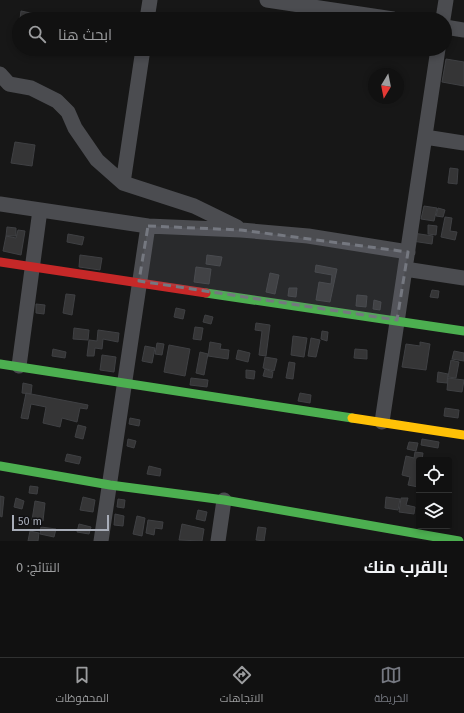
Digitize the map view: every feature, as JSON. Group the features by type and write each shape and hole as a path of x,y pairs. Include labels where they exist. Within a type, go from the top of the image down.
{"street":[{"path":"148,12 150,0"},
{"path":"267,0 347,12"},
{"path":"444,12 446,0"},
{"path":"452,28 464,30"},
{"path":"123,183 142,56"},
{"path":"382,422 437,56"},
{"path":"0,74 9,84 31,88 57,101 68,112 75,128 97,160 123,183 194,206 242,230"},
{"path":"425,137 464,143"},
{"path":"0,204 148,226 242,230 308,236 408,252"},
{"path":"19,366 40,210"},
{"path":"101,541 126,382 139,281 148,226"},
{"path":"0,262 139,281 397,320 464,332"},
{"path":"405,269 464,278"},
{"path":"0,364 126,382 464,435"},
{"path":"0,466 110,484 224,500 460,541"},
{"path":"218,541 224,500"}],"highlighted area":[{"path":"148,226 241,230 408,252 397,320 139,281"}],"building":[{"path":"446,59 464,62 464,86 442,82"},
{"path":"15,142 35,145 32,166 11,163"},
{"path":"450,168 458,169 457,184 448,183"},
{"path":"424,206 437,208 434,221 421,219"},
{"path":"438,208 445,210 443,217 436,216"},
{"path":"445,217 452,218 450,231 457,232 455,240 441,237"},
{"path":"428,225 437,226 436,235 428,234"},
{"path":"7,227 16,228 16,236 6,236"},
{"path":"18,230 25,231 21,255 3,251 6,236 16,238"},
{"path":"413,233 433,236 432,244 412,241"},
{"path":"68,234 84,237 82,245 67,242"},
{"path":"80,255 102,258 100,270 79,267"},
{"path":"207,255 222,257 220,266 206,264"},
{"path":"316,265 337,269 330,302 316,300 319,282 331,284 332,275 315,272"},
{"path":"196,267 211,269 209,284 194,282"},
{"path":"270,273 279,275 275,294 266,292"},
{"path":"289,288 297,288 296,297 288,296"},
{"path":"432,290 439,291 438,298 430,297"},
{"path":"66,294 75,295 72,315 63,313"},
{"path":"357,295 367,296 366,307 356,306"},
{"path":"374,300 381,302 380,310 373,309"},
{"path":"36,304 45,305 44,314 36,313"},
{"path":"176,308 185,310 183,319 174,317"},
{"path":"205,315 213,317 211,324 203,322"},
{"path":"256,323 270,325 266,356 259,355 262,331 255,330"},
{"path":"195,327 203,328 201,340 193,339"},
{"path":"74,328 89,330 88,340 73,339"},
{"path":"98,330 119,333 118,342 103,339 102,349 95,348 94,356 87,356 89,340 97,341"},
{"path":"322,331 328,332 327,341 321,339"},
{"path":"293,336 307,338 304,357 291,355"},
{"path":"311,338 320,340 316,357 308,356"},
{"path":"210,342 221,344 220,349 229,350 228,359 208,356"},
{"path":"420,342 430,344 426,370 402,367 406,344 420,346"},
{"path":"157,343 164,344 162,355 155,354"},
{"path":"169,345 190,349 185,376 164,372"},
{"path":"145,346 155,348 152,363 142,361"},
{"path":"53,349 66,352 65,358 52,356"},
{"path":"355,349 367,350 367,359 354,358"},
{"path":"238,350 250,353 248,362 236,359"},
{"path":"454,351 464,353 464,361 452,359"},
{"path":"200,352 208,354 204,375 196,373"},
{"path":"102,355 116,357 114,372 100,370"},
{"path":"265,357 277,359 274,371 263,368"},
{"path":"451,360 459,362 456,378 448,377"},
{"path":"289,362 295,363 293,379 286,378"},
{"path":"265,369 273,372 272,378 263,376"},
{"path":"246,370 255,371 254,379 246,378"},
{"path":"438,372 448,374 447,383 437,382"},
{"path":"191,378 208,380 207,387 190,385"},
{"path":"448,378 464,380 462,392 447,390"},
{"path":"23,383 32,385 31,394 22,393"},
{"path":"26,393 88,405 87,409 80,408 77,422 62,418 60,427 43,423 46,407 31,404 28,419 21,418"},
{"path":"300,393 311,395 310,403 298,401"},
{"path":"445,408 459,410 458,418 444,416"},
{"path":"130,418 140,420 139,426 129,424"},
{"path":"78,425 86,427 83,439 75,437"},
{"path":"128,439 136,441 134,448 127,446"},
{"path":"422,439 439,442 438,448 421,445"},
{"path":"409,442 418,443 416,451 407,449"},
{"path":"415,452 423,453 422,457 416,457 416,487 408,485 410,477 402,475 406,456 414,458"},
{"path":"67,454 81,457 79,464 65,461"},
{"path":"149,466 161,469 160,476 147,474"},
{"path":"30,486 38,487 37,494 29,493"},
{"path":"0,496 4,497 2,517 0,516"},
{"path":"83,497 95,500 93,512 80,510"},
{"path":"386,497 400,499 398,510 385,508"},
{"path":"16,498 24,501 22,509 14,507"},
{"path":"401,498 408,498 406,505 415,507 414,514 399,512"},
{"path":"118,499 125,500 124,508 117,507"},
{"path":"35,501 45,503 43,521 32,520"},
{"path":"198,510 207,512 205,521 196,519"},
{"path":"115,514 124,516 123,526 114,525"},
{"path":"137,516 145,518 142,536 133,534"},
{"path":"148,520 163,522 162,529 155,528 154,535 146,533"},
{"path":"79,524 91,527 89,534 77,532"},
{"path":"182,524 204,529 202,541 179,540"},
{"path":"41,527 56,529 54,537 40,534"},
{"path":"258,527 266,528 264,541 256,540"},
{"path":"30,531 39,533 38,541 28,541"}],"traffic: fast":[{"path":"206,293 464,331"},
{"path":"0,364 352,418"},
{"path":"0,466 110,485 224,500 459,541"}],"traffic: slow":[{"path":"352,418 464,435"}],"traffic: jam":[{"path":"0,262 206,293"}]}
